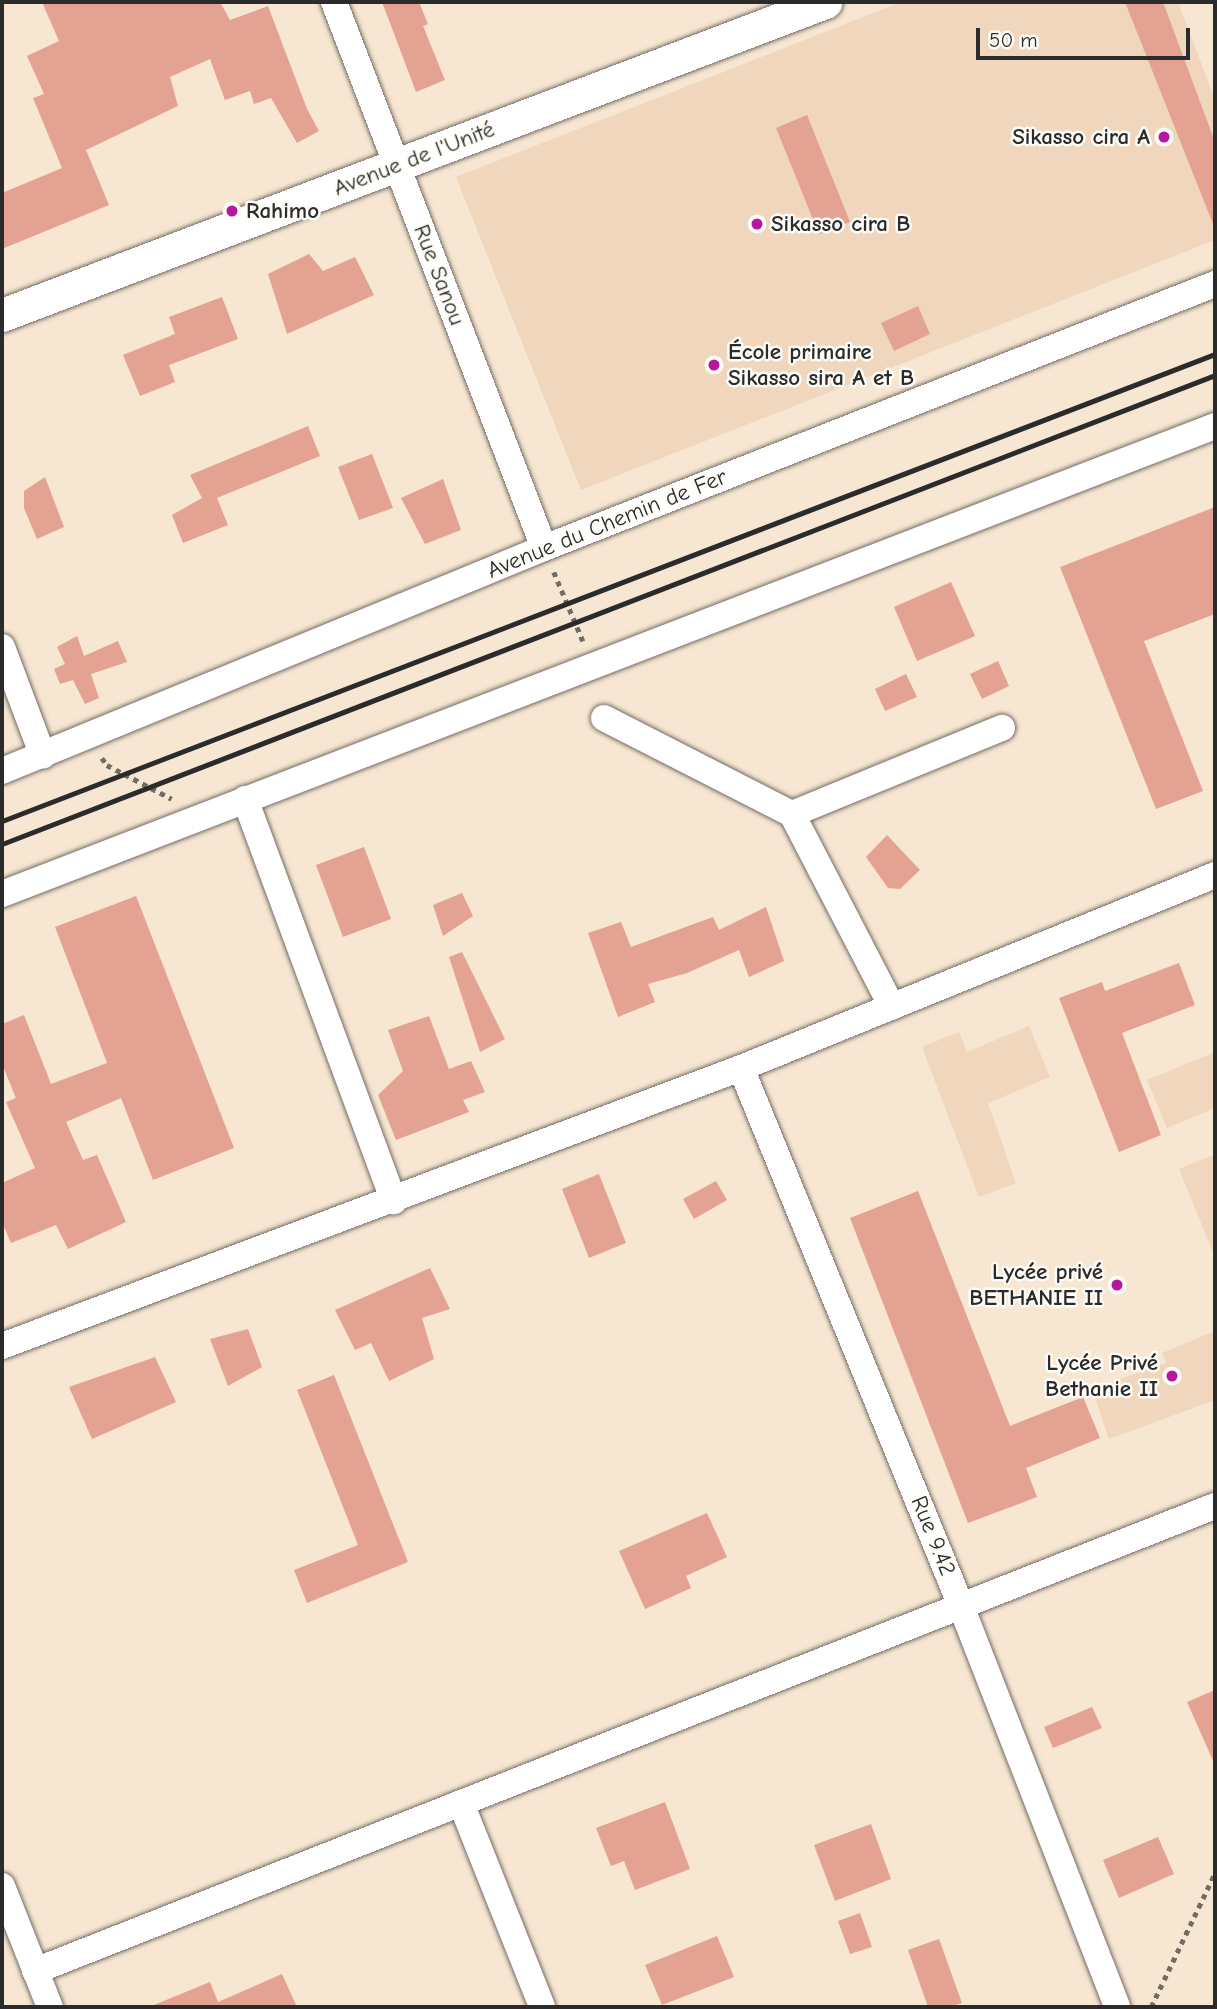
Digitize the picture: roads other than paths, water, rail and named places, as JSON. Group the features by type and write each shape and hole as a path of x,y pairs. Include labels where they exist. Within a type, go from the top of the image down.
{"street":[{"name":"Rue Sanou","path":"334,2 544,548"},
{"name":"Avenue de l'Unité","path":"2,315 825,2"},
{"name":"Avenue du Chemin de Fer","path":"2,771 544,548 1215,284"},
{"path":"2,894 1215,426"},
{"path":"2,646 43,756"},
{"path":"604,718 792,814 892,1007"},
{"path":"792,814 1002,728"},
{"path":"245,799 394,1201"},
{"path":"2,1346 394,1201 741,1068 1215,875"},
{"name":"Rue 9.42","path":"741,1068 961,1606 1117,2007"},
{"path":"35,1971 1215,1506"},
{"path":"461,1803 542,2007"},
{"path":"2,1886 50,2007"}],"railway":[{"path":"2,821 1215,354"},
{"path":"2,844 1215,375"}],"place":[{"name":"Sikasso cira A","path":"1164,137"},
{"name":"Rahimo","path":"232,211"},
{"name":"Sikasso cira B","path":"757,224"},
{"name":"École primaire Sikasso sira A et B","path":"714,365"},
{"name":"Lycée privé BETHANIE II","path":"1117,1285"},
{"name":"Lycée Privé Bethanie II","path":"1172,1376"}]}
